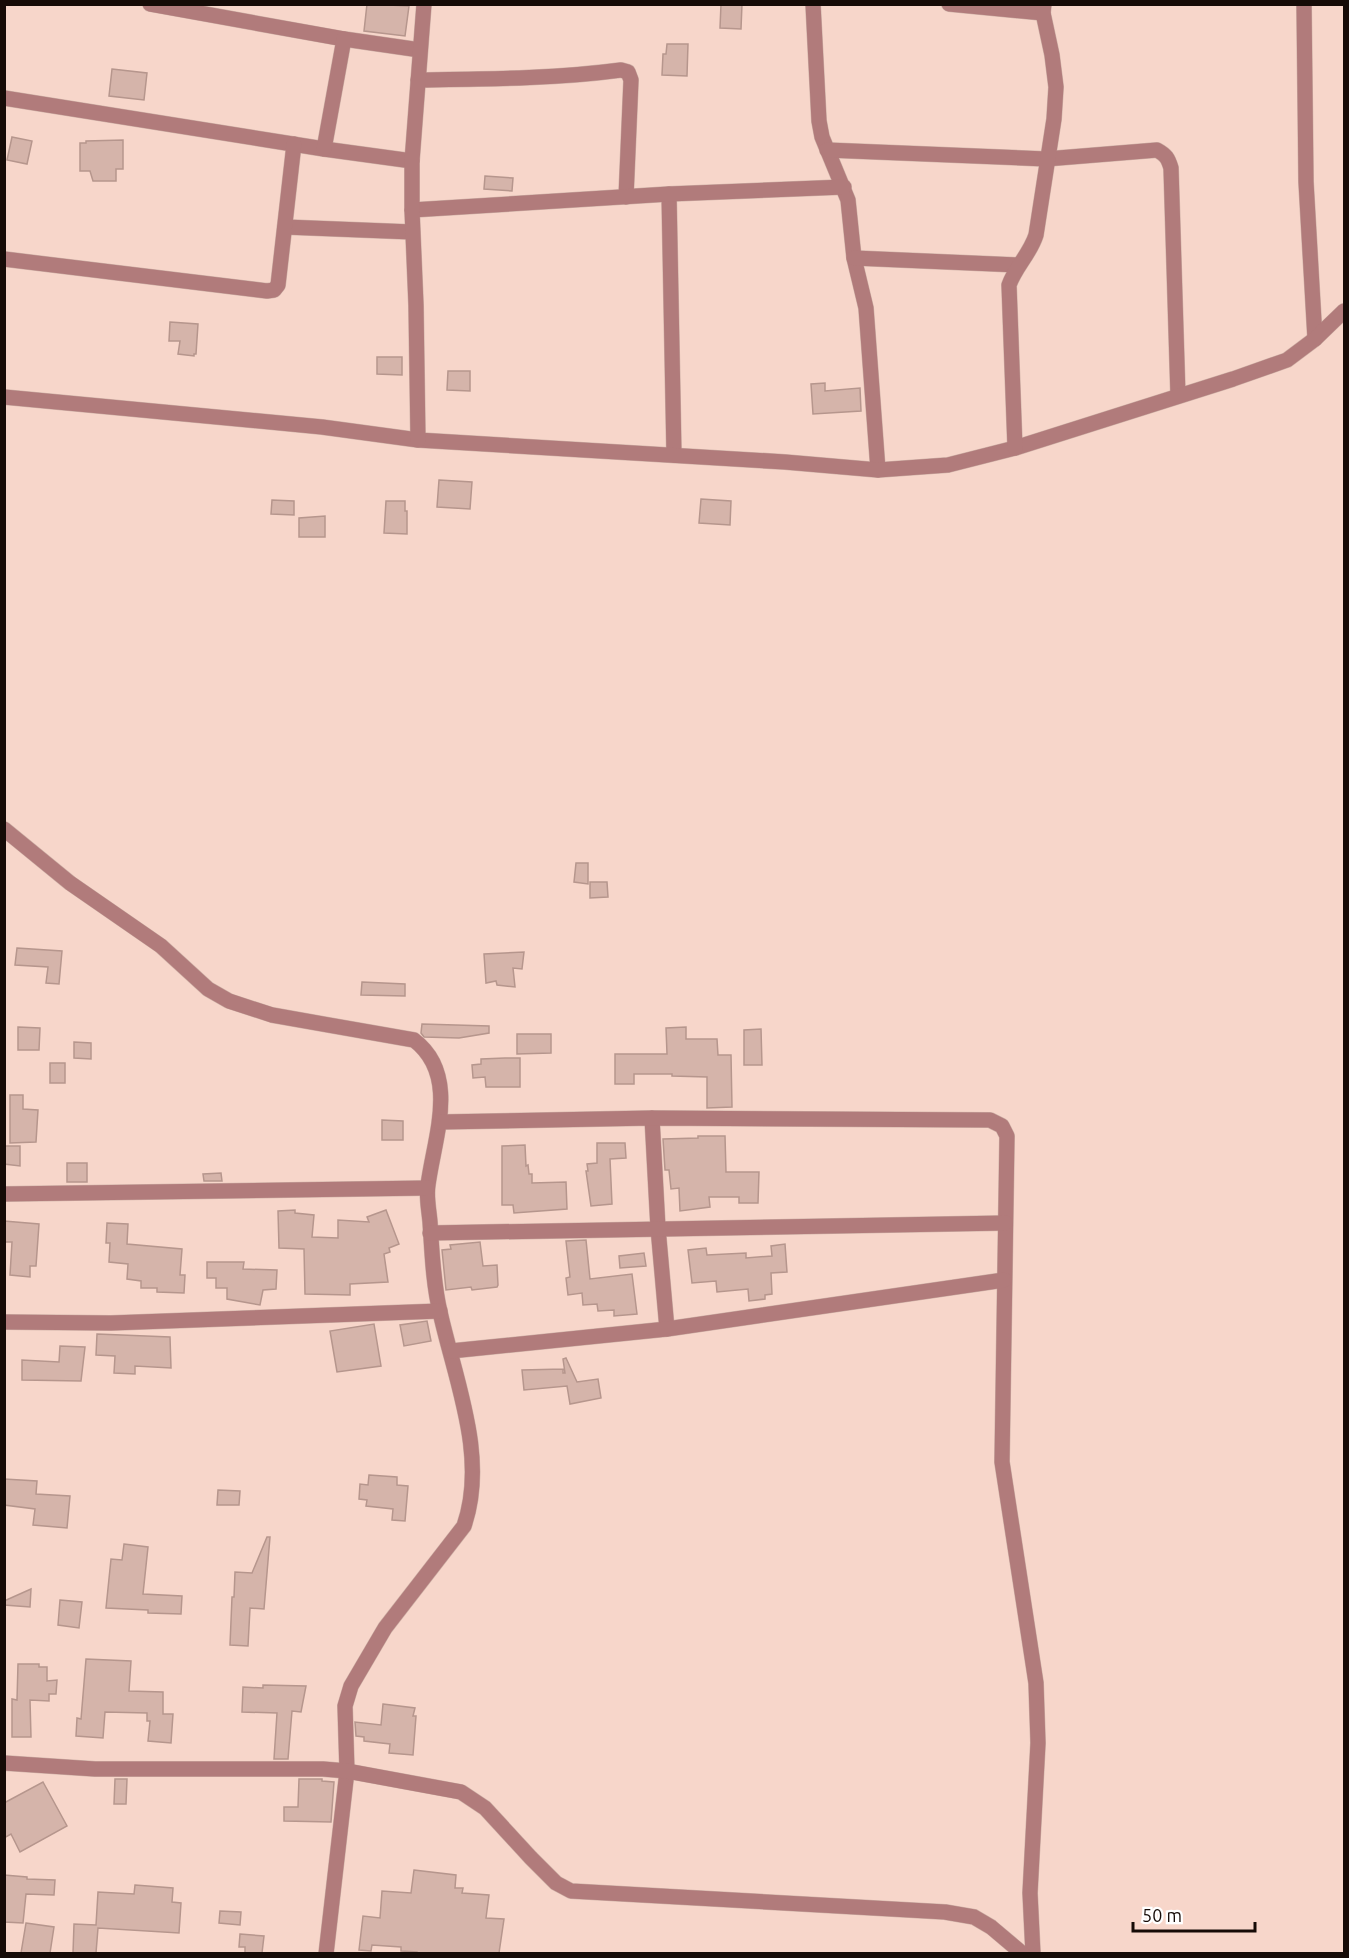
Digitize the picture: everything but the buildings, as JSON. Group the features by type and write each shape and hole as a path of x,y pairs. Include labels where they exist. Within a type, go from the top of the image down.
{"street":[{"path":"150,4 226,11 344,39 420,50"},
{"path":"418,440 412,161 424,4"},
{"path":"813,4 819,121 822,137 848,200 854,258 867,308 878,470"},
{"path":"949,4 1044,9 1052,55 1056,87 1054,119 1036,235 1029,252 1018,265 1009,285 1015,448"},
{"path":"1304,4 1306,182 1315,339"},
{"path":"324,149 344,39"},
{"path":"418,80 524,79 621,70 628,72 631,80 627,196"},
{"path":"4,98 412,161"},
{"path":"4,259 274,290 278,285 294,144"},
{"path":"827,150 1046,159 1157,150 1168,158 1171,168 1178,396"},
{"path":"412,210 627,196 844,187"},
{"path":"669,194 674,455"},
{"path":"285,227 412,232"},
{"path":"854,258 1018,265"},
{"path":"4,397 322,427 418,440 878,470 948,465 1015,448 1233,379 1287,360 1315,339 1344,311"},
{"path":"4,829 70,883 161,946 208,989 229,1001 272,1015 414,1040 424,1048 435,1067 441,1090 440,1122 427,1188 430,1233 440,1311 451,1351 472,1461 470,1508 464,1526 385,1628 351,1686 345,1706 347,1771 326,1953"},
{"path":"440,1122 652,1118 990,1119 1002,1126 1007,1136 1002,1462 1036,1683 1038,1743 1030,1893 1033,1953"},
{"path":"652,1118 658,1228 667,1329"},
{"path":"4,1194 427,1188"},
{"path":"430,1233 1005,1223"},
{"path":"451,1351 667,1329 1004,1280"},
{"path":"4,1322 111,1323 440,1311"},
{"path":"4,1763 95,1769 323,1769 347,1771 461,1792 485,1808 556,1883 570,1891 945,1912 974,1917 991,1927 1023,1953"}]}
